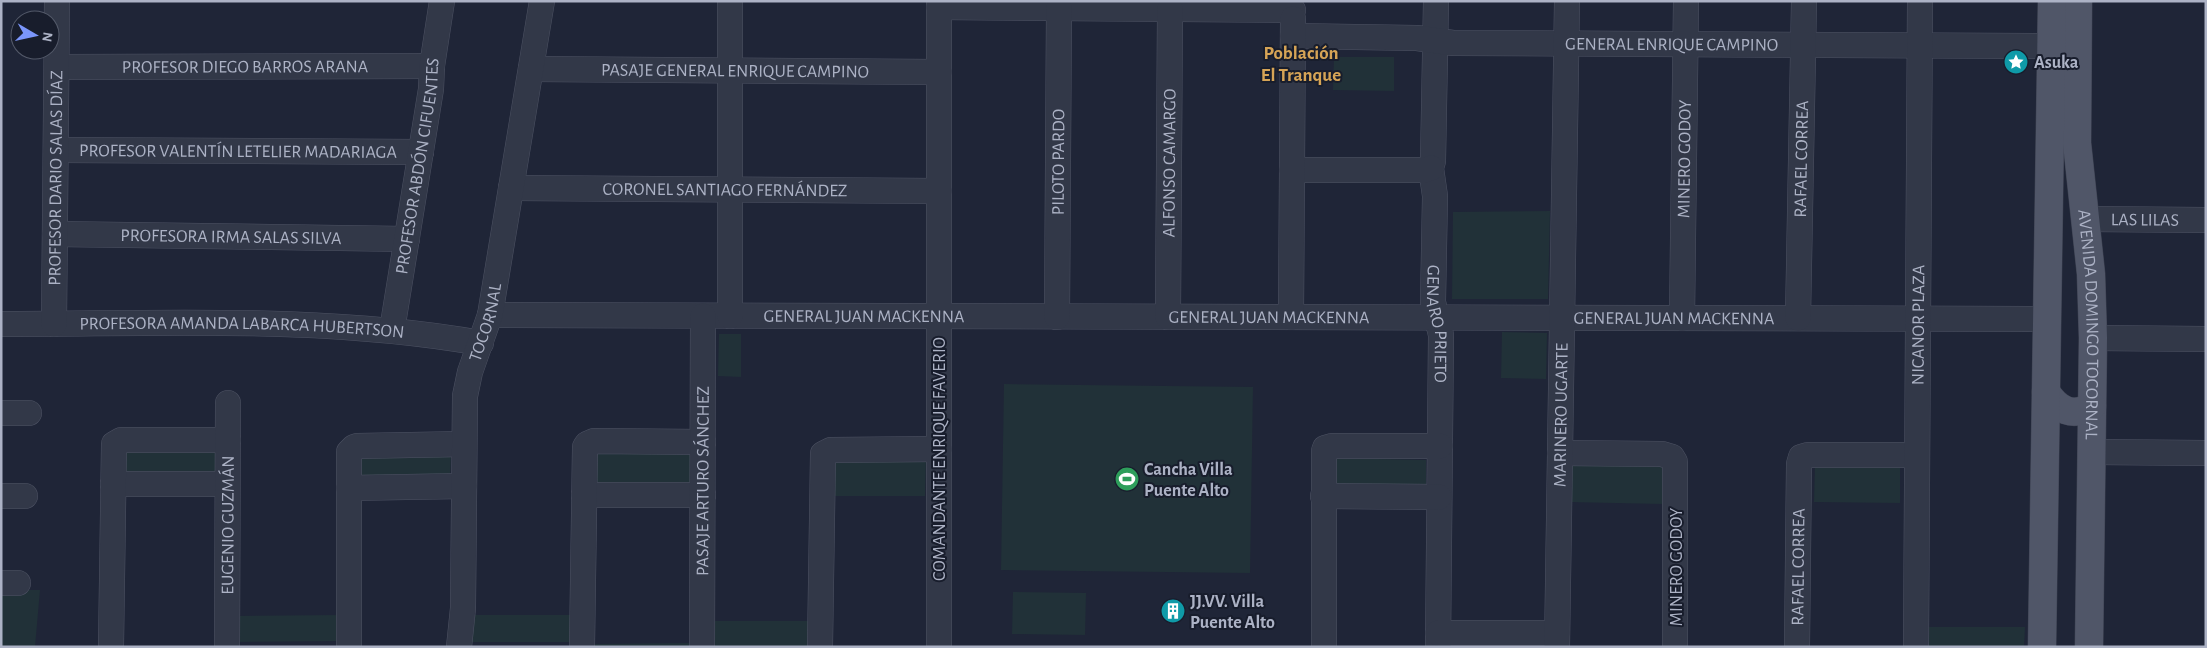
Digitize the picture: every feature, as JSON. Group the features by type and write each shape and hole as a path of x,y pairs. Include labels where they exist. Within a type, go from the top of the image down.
{"main road":[{"name":"AVENIDA DOMINGO TOCORNAL","path":"2042,647 2052,1"},
{"name":"AVENIDA DOMINGO TOCORNAL","path":"2078,1 2077,143 2090,274 2093,338 2089,647"},
{"path":"2046,392 2055,404 2066,411 2078,412 2092,406"}],"street":[{"name":"PROFESOR DARIO SALAS DÍAZ","path":"54,324 57,1"},
{"name":"PROFESOR ABDÓN CIFUENTES","path":"392,330 431,89 432,66 442,1"},
{"name":"TOCORNAL","path":"460,647 463,608 464,444 467,384 490,315 542,1"},
{"path":"730,1 730,316"},
{"name":"GENARO PRIETO","path":"1436,1 1434,161 1431,168 1435,196 1433,302 1441,335 1438,640"},
{"name":"MARINERO UGARTE","path":"1557,640 1567,1"},
{"name":"MINERO GODOY","path":"1682,318 1686,1"},
{"name":"RAFAEL CORREA","path":"1798,318 1804,1"},
{"name":"NICANOR PLAZA","path":"1916,647 1920,1"},
{"path":"939,4 1170,9 1293,6 1290,317"},
{"name":"COMANDANTE ENRIQUE FAVERIO","path":"939,4 939,647"},
{"name":"PILOTO PARDO","path":"1057,317 1059,8"},
{"name":"ALFONSO CAMARGO","path":"1168,317 1170,9"},
{"name":"GENERAL ENRIQUE CAMPINO","path":"1293,36 1416,38 1453,43 2052,46"},
{"name":"PROFESOR DIEGO BARROS ARANA","path":"57,67 432,66"},
{"name":"PASAJE GENERAL ENRIQUE CAMPINO","path":"531,69 939,72"},
{"name":"PROFESOR VALENTÍN LETELIER MADARIAGA","path":"56,150 421,152"},
{"path":"1292,170 1425,170 1431,168"},
{"name":"CORONEL SANTIAGO FERNÁNDEZ","path":"511,188 939,191"},
{"name":"LAS LILAS","path":"2085,219 2206,220"},
{"name":"PROFESORA IRMA SALAS SILVA","path":"55,234 407,239"},
{"name":"GENERAL JUAN MACKENNA","path":"490,315 2047,319"},
{"name":"PASAJE ARTURO SÁNCHEZ","path":"702,647 703,316"},
{"name":"PROFESORA AMANDA LABARCA HUBERTSON","path":"1,324 326,325 392,330 481,342"},
{"path":"2093,338 2206,339"},
{"name":"EUGENIO GUZMÁN","path":"227,647 228,403"},
{"path":"1,413 29,413"},
{"path":"111,647 113,484 114,447 116,442 121,440 228,440"},
{"path":"582,647 585,451 587,444 594,442 703,442"},
{"path":"349,647 349,455 351,450 358,446 464,444"},
{"path":"1324,647 1323,455 1326,448 1332,446 1440,446"},
{"path":"820,647 823,457 825,452 831,450 939,449"},
{"path":"2092,452 2206,453"},
{"name":"MINERO GODOY","path":"1560,453 1662,454 1672,457 1676,468 1675,647"},
{"name":"RAFAEL CORREA","path":"1797,647 1799,464 1801,457 1808,455 1916,455"},
{"path":"113,484 228,484"},
{"path":"349,488 464,486"},
{"path":"584,495 703,495"},
{"path":"1323,496 1440,497"},
{"path":"1438,640 1557,640"}],"shaded area":[{"path":"1334,57 1394,57 1394,91 1333,90"},
{"path":"1550,211 1548,299 1452,299 1453,212"},
{"path":"1502,332 1547,333 1546,379 1501,378"},
{"path":"719,334 741,334 741,377 718,376"},
{"name":"Cancha Villa Puente Alto","path":"1004,384 1253,387 1250,573 1001,570"},
{"path":"594,447 697,448 695,485 593,486"},
{"path":"121,449 221,449 220,480 125,478"},
{"path":"451,453 450,479 358,481 358,454"},
{"path":"834,455 926,456 925,496 832,496"},
{"path":"1332,458 1426,460 1426,489 1332,488"},
{"path":"1569,463 1665,463 1662,504 1568,502"},
{"path":"1815,465 1900,466 1900,503 1814,502"},
{"path":"1,590 40,590 35,647 1,647"},
{"path":"1013,592 1086,593 1085,635 1012,634"},
{"path":"340,615 340,641 235,642 235,616"},
{"path":"471,615 571,615 570,642 471,642"},
{"path":"714,621 809,621 809,647 714,647"},
{"path":"1928,627 2025,627 2024,647 1928,647"},
{"path":"694,643 694,647 590,647 590,644"}],"place":[{"name":"Asuka","path":"2016,62"},
{"name":"Cancha Villa Puente Alto","path":"1127,479"},
{"name":"JJ.VV. Villa Puente Alto","path":"1173,611"}],"district":[{"name":"Población El Tranque","path":"1301,63"}]}
